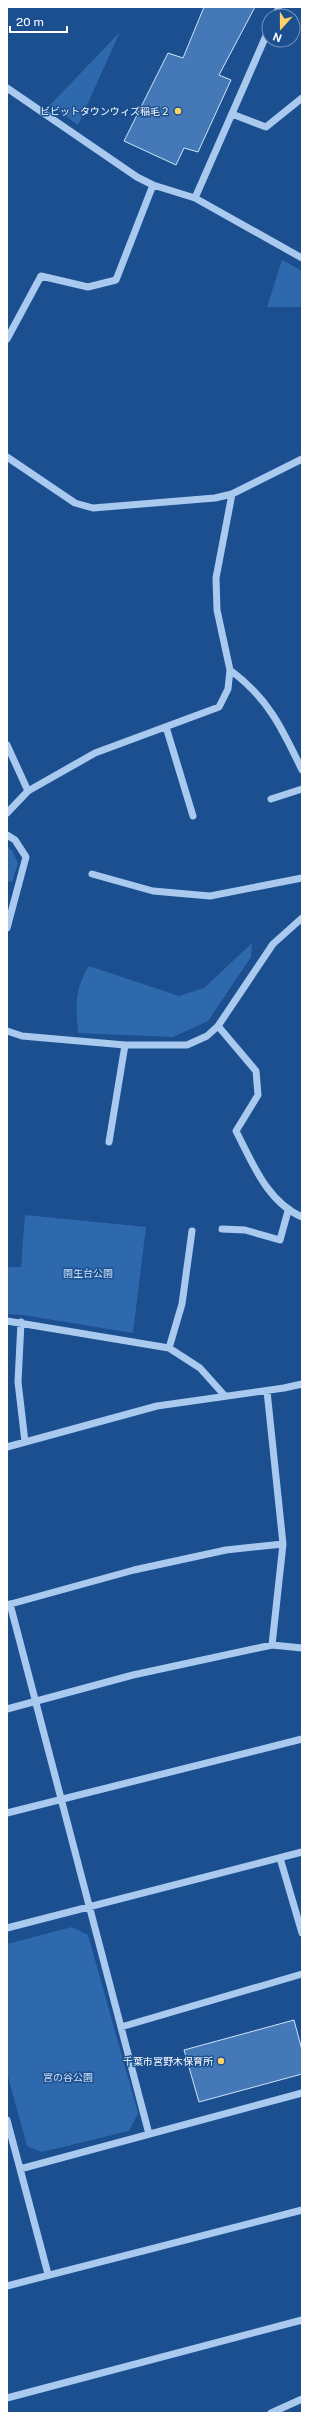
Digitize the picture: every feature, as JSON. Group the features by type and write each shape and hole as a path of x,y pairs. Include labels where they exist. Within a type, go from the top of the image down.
{"street":[{"path":"195,198 261,47"},
{"path":"7,88 136,177 153,185 195,198 302,258"},
{"path":"232,114 266,127 302,98"},
{"path":"7,339 41,276 88,287 116,280 153,185"},
{"path":"7,456 75,502 92,508 185,502 232,494 302,459"},
{"path":"7,813 28,790 94,753 219,707 228,690 230,670 217,610 216,578 232,494"},
{"path":"230,670 251,685 278,722 302,770"},
{"path":"166,727 193,816"},
{"path":"7,745 28,790"},
{"path":"271,799 302,789"},
{"path":"7,834 16,840 26,857 7,928"},
{"path":"92,874 153,891 210,896 302,878"},
{"path":"7,1031 22,1036 125,1045 187,1045 207,1036 218,1026 273,944 302,918"},
{"path":"218,1026 256,1071 258,1095 236,1131 262,1182 288,1211 302,1217"},
{"path":"109,1142 125,1045"},
{"path":"222,1229 245,1230 280,1240 288,1211"},
{"path":"169,1348 182,1304 192,1231"},
{"path":"7,1321 21,1322 169,1348 200,1368 225,1396"},
{"path":"21,1322 18,1382 25,1442"},
{"path":"7,1447 157,1406 267,1391 302,1384"},
{"path":"267,1391 283,1544 272,1645"},
{"path":"149,2134 61,1799 8,1605 134,1570 226,1550 283,1544"},
{"path":"7,1709 134,1675 272,1645 302,1648"},
{"path":"7,1813 302,1739"},
{"path":"7,1928 302,1852"},
{"path":"280,1858 302,1933"},
{"path":"121,2027 302,1974"},
{"path":"20,2169 302,2093"},
{"path":"7,2120 48,2274"},
{"path":"7,2286 48,2274 302,2210"},
{"path":"7,2398 302,2320"},
{"path":"271,2413 302,2399"}],"green space":[{"path":"120,32 78,125 50,105"},
{"path":"282,260 302,271 302,307 267,307"},
{"path":"7,847 12,850 18,863 12,882 7,881"},
{"path":"252,943 251,957 208,1021 173,1037 78,1033 78,990 84,974 89,966 179,996 204,988"},
{"name":"園生台公園","path":"25,1215 146,1227 133,1333 23,1315 7,1314 7,1267 21,1267"},
{"name":"宮の谷公園","path":"72,1927 88,1935 138,2113 129,2131 42,2152 27,2146 7,2073 7,1944"}],"building":[{"name":"ビビットタウンウィズ稲毛２","path":"204,7 255,7 219,75 231,80 198,152 184,148 176,165 124,141 168,53 183,58"},
{"path":"294,2020 302,2050 302,2074 199,2102 184,2050"}],"place":[{"name":"ビビットタウンウィズ稲毛２","path":"178,111"},
{"name":"千葉市宮野木保育所","path":"221,2061"}]}
